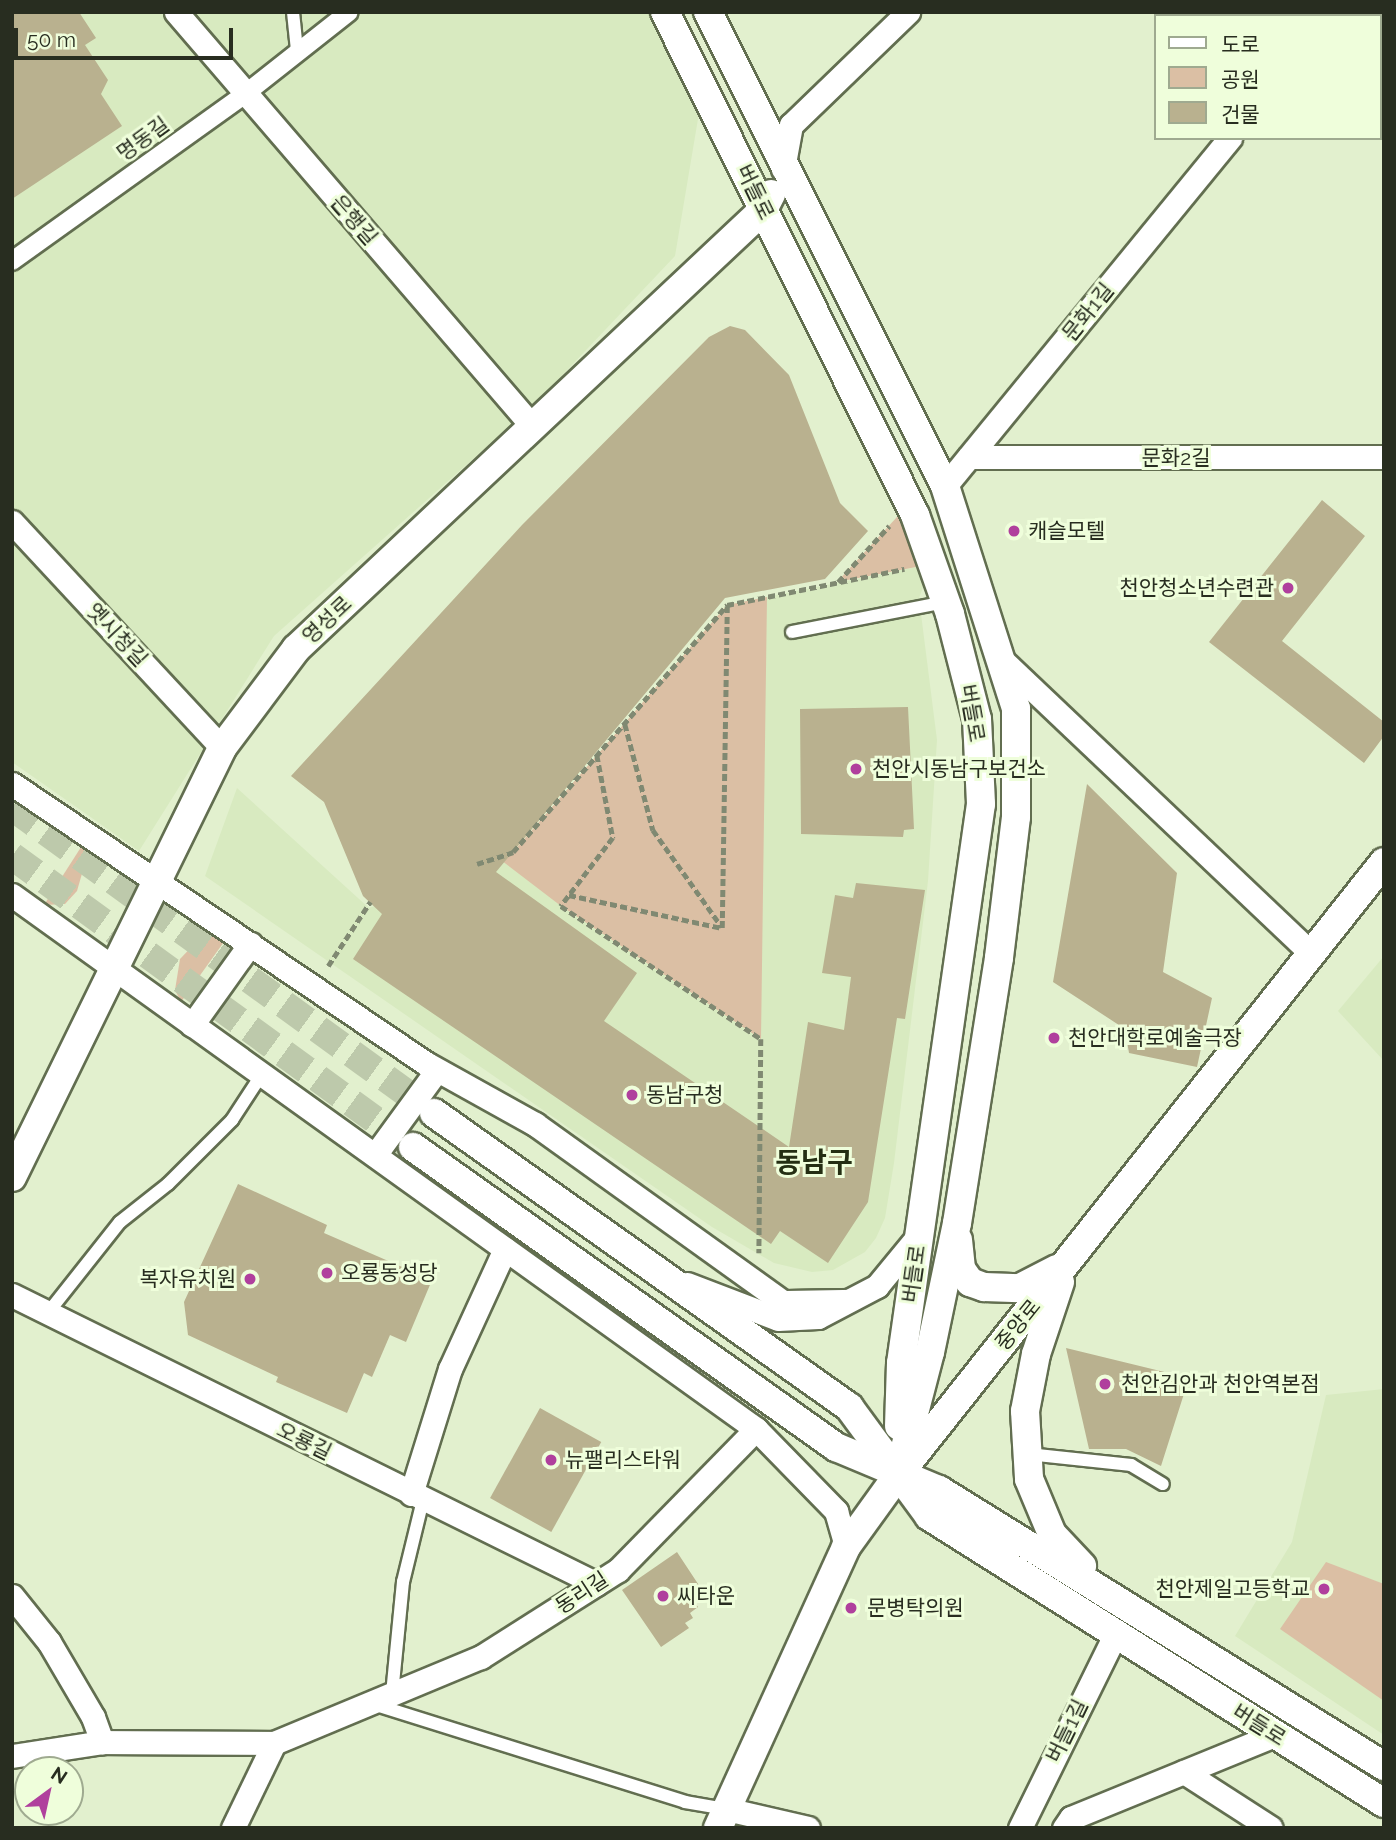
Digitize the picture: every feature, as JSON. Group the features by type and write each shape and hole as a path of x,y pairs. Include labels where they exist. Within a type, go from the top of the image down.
{"street":[{"name":"은행길","path":"176,12 533,427"},
{"name":"명동길","path":"12,261 244,94 349,12"},
{"name":"버들로","path":"665,12 909,504 946,602 976,719 981,804 901,1363 898,1475 929,1516 1384,1803"},
{"name":"버들로","path":"708,12 783,169 945,486 1016,709 1016,817 957,1223 930,1352 898,1475"},
{"path":"783,169 791,125 908,12"},
{"name":"문화1길","path":"945,486 1228,140"},
{"name":"영성로","path":"12,1177 112,967 222,748 296,649 763,210 783,169"},
{"name":"문화2길","path":"968,457 1384,457"},
{"name":"옛시청길","path":"12,522 222,748"},
{"name":"버들로","path":"1000,658 1312,954"},
{"path":"12,784 432,1067 535,1124 783,1302 845,1301"},
{"name":"중앙로","path":"722,1818 846,1547 898,1475 1384,862"},
{"path":"12,895 756,1429 836,1511 846,1547"},
{"path":"192,1025 250,944"},
{"path":"370,1152 432,1067"},
{"path":"434,1113 849,1406 898,1475"},
{"path":"413,1147 836,1447 898,1475"},
{"path":"957,1223 961,1269 970,1282 1020,1288 1066,1264"},
{"path":"669,1278 778,1319 818,1317 877,1286 919,1236"},
{"path":"417,1497 450,1369 505,1248"},
{"path":"1066,1264 1037,1354 1024,1411 1029,1479 1052,1534 1106,1591"},
{"name":"오룡길","path":"12,1295 597,1584"},
{"name":"동리길","path":"12,1756 102,1742 274,1743 481,1657 597,1584 656,1535 756,1429"},
{"name":"버들로","path":"898,1475 939,1490 1106,1591 1384,1766"},
{"path":"12,1596 49,1643 93,1717 102,1742"},
{"name":"버들1길","path":"1020,1828 1115,1635"},
{"path":"1064,1828 1071,1818 1275,1735"},
{"path":"233,1828 274,1743"},
{"path":"1184,1772 1271,1828"},
{"path":"722,1818 808,1828"}],"lane":[{"path":"293,12 297,51"},
{"path":"792,632 946,602"},
{"path":"47,1314 120,1222 168,1184 232,1121 262,1074"},
{"path":"1027,1454 1131,1465 1163,1483"},
{"path":"392,1694 403,1582 417,1497"},
{"path":"369,1703 685,1802 722,1818"}],"path":[{"path":"838,583 909,504"},
{"path":"477,863 513,852 727,605 932,564"},
{"path":"722,928 727,605"},
{"path":"625,723 653,830 722,928"},
{"path":"597,755 613,838 561,906 761,1039 759,1286"},
{"path":"569,895 722,928"},
{"path":"314,987 370,902"}],"shaded area":[{"path":"12,12 652,12 699,113 675,256 536,403 274,636 139,851 12,762"},
{"path":"932,564 919,598 937,740 928,881 894,1163 885,1218 876,1238 865,1252 833,1270 812,1272 774,1263 712,1227 205,876 237,788 369,908 516,856 727,605"},
{"path":"1384,956 1384,1061 1338,1011"},
{"name":"천안제일고등학교","path":"1384,1389 1384,1735 1235,1636 1292,1542 1326,1395"}],"green space":[{"path":"909,504 932,564 837,582"},
{"path":"767,597 761,1039 561,906 497,857 513,852 727,605"},
{"path":"83,844 87,856 77,891 65,904 44,905"},
{"path":"221,935 226,939 181,1002 175,990 180,959 201,937"},
{"path":"1326,1562 1384,1584 1384,1701 1280,1629"}],"building":[{"path":"12,12 79,12 96,38 85,45 108,80 101,94 122,126 12,199"},
{"path":"730,326 745,330 789,375 840,503 868,531 825,579 725,598 496,872 637,973 604,1021 789,1147 808,1022 844,1030 851,977 822,973 835,895 853,898 856,883 925,890 905,1019 897,1018 868,1202 828,1263 780,1231 771,1244 353,959 382,914 363,896 324,802 291,776 522,525 709,337"},
{"name":"천안청소년수련관","path":"1322,500 1365,536 1282,641 1384,722 1384,736 1364,763 1209,642"},
{"name":"천안시동남구보건소","path":"908,707 914,829 904,830 903,837 801,834 800,709"},
{"path":"1087,784 1177,873 1163,972 1212,998 1197,1067 1129,1053 1125,1029 1053,982"},
{"path":"238,1184 327,1225 324,1233 432,1280 406,1342 390,1335 372,1377 364,1373 347,1413 276,1382 278,1377 188,1335 184,1302"},
{"path":"1066,1348 1189,1378 1161,1466 1126,1449 1089,1449"},
{"name":"뉴팰리스타워","path":"540,1408 601,1442 551,1532 490,1498"},
{"name":"씨타운","path":"677,1552 704,1593 693,1600 698,1607 690,1613 693,1618 685,1623 689,1628 661,1647 622,1590"}],"tunnel":[{"path":"12,807 434,1113"},
{"path":"12,856 412,1147"}],"place":[{"name":"캐슬모텔","path":"1014,531"},
{"name":"천안청소년수련관","path":"1288,588"},
{"name":"천안시동남구보건소","path":"856,769"},
{"name":"천안대학로예술극장","path":"1054,1038"},
{"name":"동남구청","path":"632,1095"},
{"name":"오룡동성당","path":"327,1273"},
{"name":"복자유치원","path":"250,1279"},
{"name":"천안김안과 천안역본점","path":"1105,1384"},
{"name":"뉴팰리스타워","path":"551,1460"},
{"name":"천안제일고등학교","path":"1324,1589"},
{"name":"씨타운","path":"663,1596"},
{"name":"문병탁의원","path":"851,1608"}],"district":[{"name":"동남구","path":"814,1163"}]}
